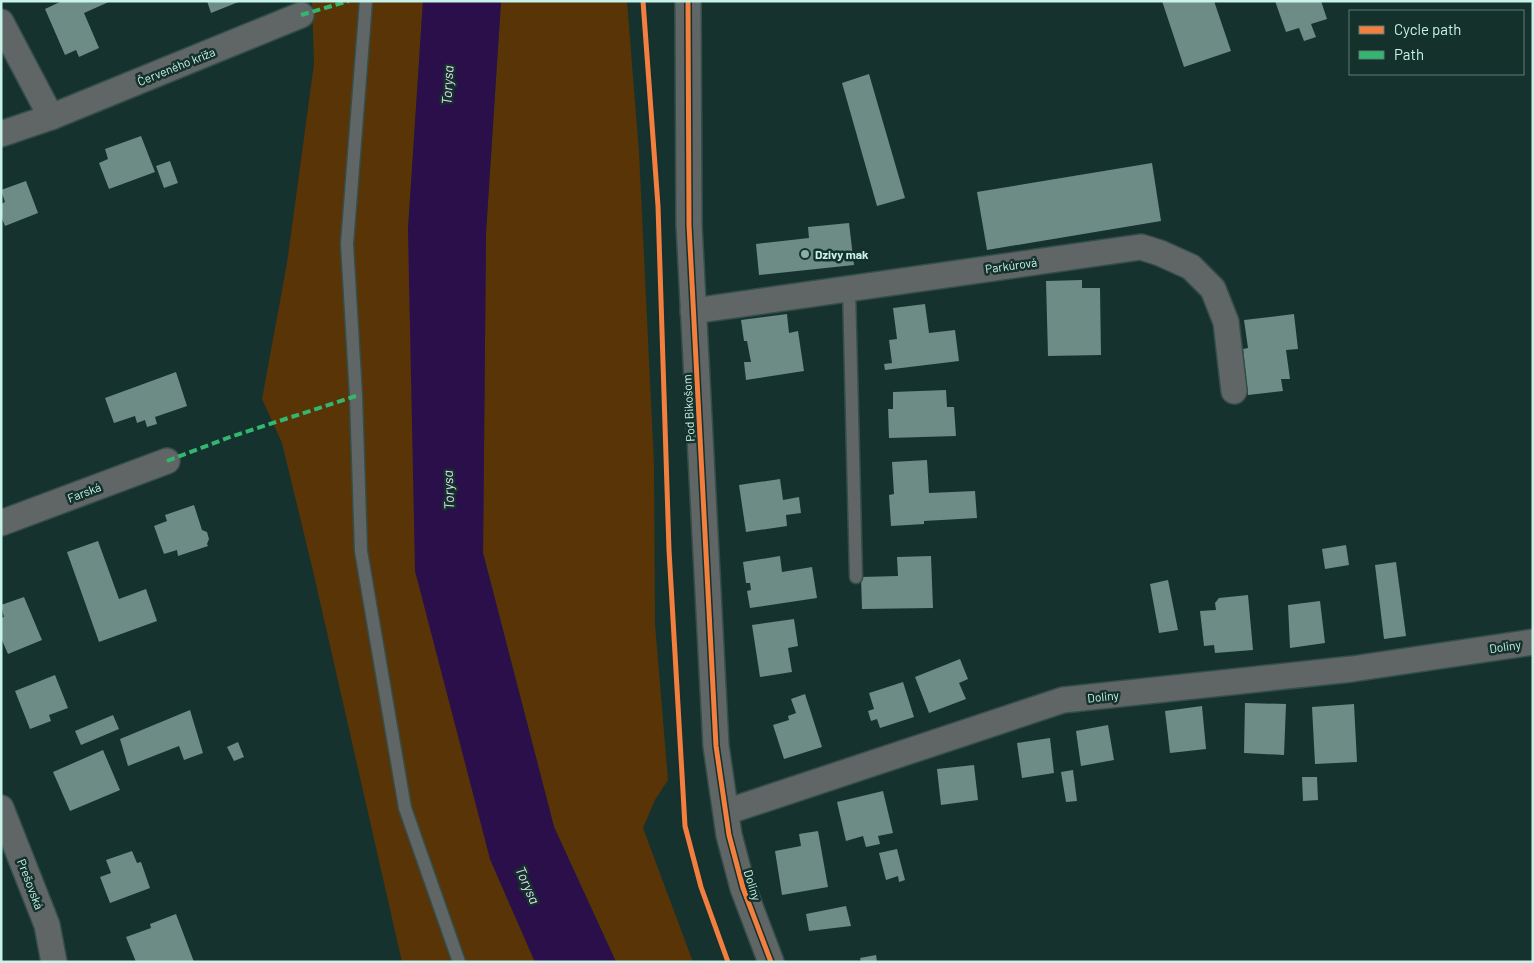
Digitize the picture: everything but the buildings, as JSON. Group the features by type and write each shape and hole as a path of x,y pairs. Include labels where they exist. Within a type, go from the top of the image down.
{"street":[{"name":"Pod Bikošom","path":"688,1 689,225 693,311 716,746 726,812"},
{"name":"Červeného kríža","path":"1,134 51,117 301,16"},
{"path":"1,22 51,117"},
{"name":"Parkúrová","path":"693,311 1140,247 1160,253 1192,267 1213,289 1226,322 1234,391"},
{"name":"Farská","path":"1,523 167,461"},
{"name":"Doliny","path":"771,962 756,928 743,888 728,835 726,812 1063,700 1352,669 1533,642"},
{"name":"Prešovská","path":"1,808 47,924 54,962"}],"lane":[{"path":"366,1 347,244 356,396 361,551 405,808 459,962"},
{"path":"849,289 856,577"}],"shaded area":[{"path":"312,1 423,1 408,230 490,859 535,962 402,962 282,443 262,399 287,263 314,64"},
{"path":"501,1 627,1 639,152 654,464 655,624 668,780 655,800 643,828 693,962 616,962 554,827 483,553 486,232"}],"water":[{"name":"Torysa","path":"423,1 501,1 486,232 483,553 554,827 616,962 535,962 490,859 415,571 408,230"}],"marked path":[{"path":"301,15 349,1"},
{"path":"167,461 230,437 356,396"}],"cycle path":[{"path":"643,1 658,206 669,550 685,826 701,887 728,962"},
{"path":"688,1 689,225 716,746 729,835 743,888 771,962"}],"place":[{"name":"Dzivy mak","path":"805,254"}]}
